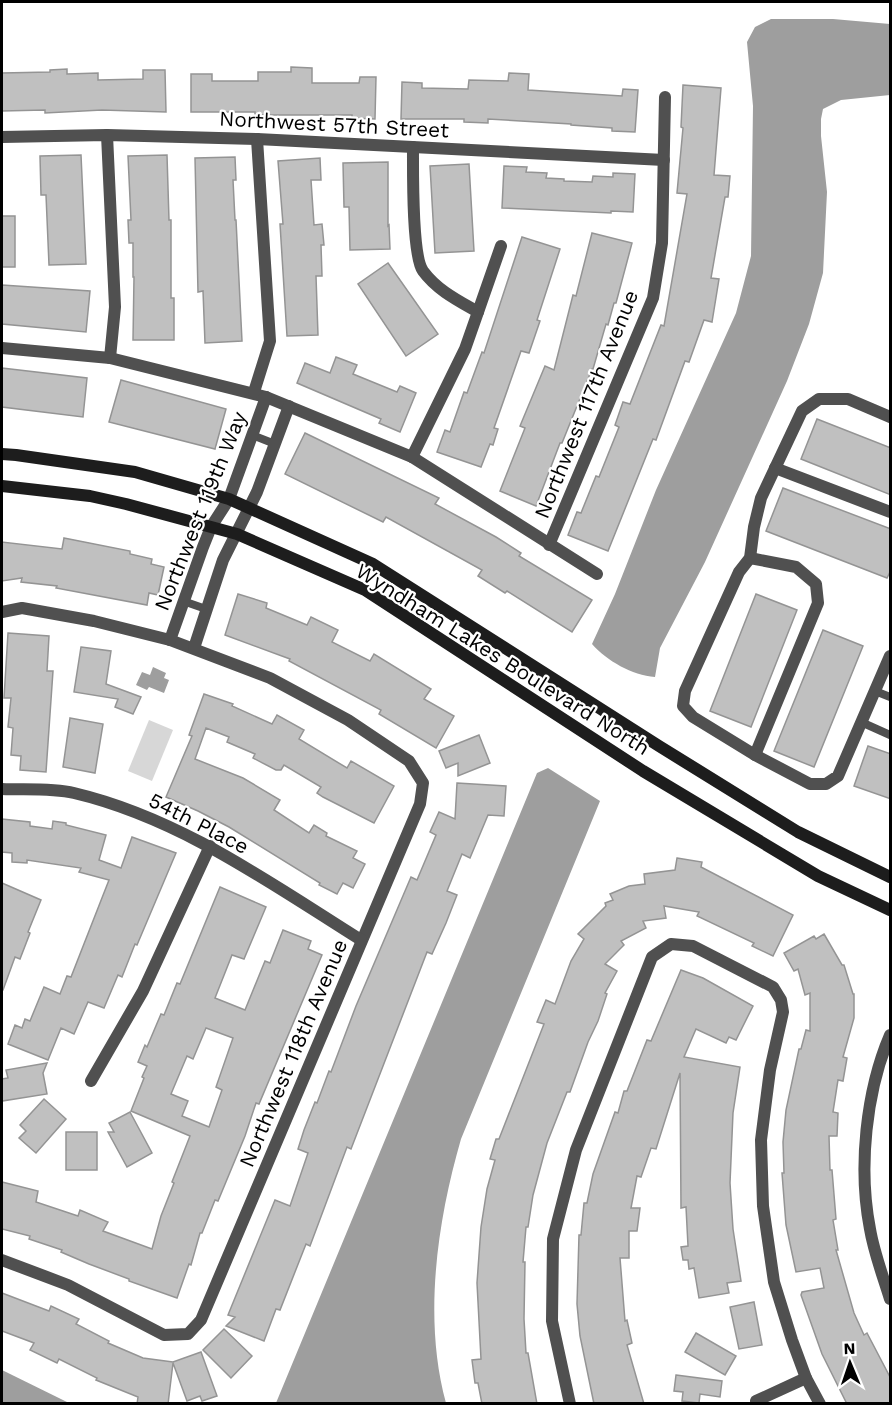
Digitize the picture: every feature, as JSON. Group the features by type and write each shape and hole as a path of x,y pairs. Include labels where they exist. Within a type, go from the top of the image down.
{"street":[{"name":"Northwest 117th Avenue","path":"549,545 653,298 662,243 665,97"},
{"name":"Northwest 57th Street","path":"2,137 106,135 256,139 664,160"},
{"path":"106,135 115,307 110,358"},
{"name":"Northwest 119th Way","path":"254,392 270,341 256,139"},
{"path":"413,147 416,241 421,269 441,291 478,312"},
{"path":"412,457 465,350 501,246"},
{"path":"2,348 110,358 254,392 412,457 597,574"},
{"name":"Northwest 119th Way","path":"170,640 212,527 229,499 266,397"},
{"path":"891,417 848,399 819,399 802,411 761,498 753,527 750,558 739,572 685,691 684,706 693,717 755,755 810,784 826,784 838,776 891,656"},
{"name":"Northwest 119th Way","path":"194,648 223,560 249,508 289,406"},
{"name":"Wyndham Lakes Boulevard North","path":"2,454 135,472 229,499 373,564 798,832 891,877"},
{"path":"775,468 891,512"},
{"name":"Wyndham Lakes Boulevard North","path":"2,486 90,496 237,534 365,590 644,771 818,876 891,910"},
{"path":"750,558 796,567 816,584 818,603 755,755"},
{"path":"2,612 22,608 94,621 194,648"},
{"name":"Northwest 118th Avenue","path":"2,1260 68,1285 164,1335 188,1334 201,1320 420,804 423,783 409,761 348,720 270,678 194,648"},
{"name":"54th Place","path":"2,789 72,793 142,814 210,846 362,940"},
{"path":"91,1081 143,991 210,846"},
{"path":"570,1404 552,1321 553,1239 576,1150 652,957 671,944 693,946 773,987 781,1000 783,1012 770,1070 761,1140 763,1206 774,1282 806,1378 820,1404"},
{"path":"891,1035 873,1093 866,1135 865,1176 869,1228 891,1299"},
{"path":"756,1401 806,1378"}],"lane":[{"path":"252,435 275,444"},
{"path":"183,601 206,609"},
{"path":"875,691 891,697"},
{"path":"861,722 891,735"}],"shaded area":[{"path":"771,19 833,19 890,24 890,95 841,100 823,109 821,136 827,192 823,273 809,324 787,381 705,562 660,648 655,677 646,676 620,666 592,644 615,594 656,490 736,313 751,256 753,106 747,42 755,27"},
{"path":"153,667 166,673 164,678 169,680 164,693 136,685 142,672 150,675"},
{"path":"149,720 173,730 152,781 128,771"},
{"path":"548,768 600,801 461,1139 445,1203 434,1304 439,1371 446,1403 276,1403 537,773"},
{"path":"2,1370 69,1403 2,1403"}],"building":[{"path":"291,67 312,68 312,83 359,83 360,77 376,77 375,119 352,118 352,115 255,115 255,112 191,112 191,74 212,74 212,81 258,81 258,72 291,72"},
{"path":"67,69 67,74 98,73 98,80 143,79 143,70 165,70 166,112 2,111 2,73 50,72 50,70"},
{"path":"509,73 529,74 528,90 622,96 623,89 638,90 635,132 612,131 612,128 571,124 488,119 488,123 464,122 464,119 401,119 402,82 422,83 422,88 468,89 469,80 508,81"},
{"path":"683,85 721,88 714,175 730,176 728,197 725,197 711,278 719,279 712,322 704,320 689,362 685,361 656,440 653,439 608,551 568,535 577,512 581,513 596,476 599,477 619,427 615,425 623,402 630,404 661,325 664,326 687,194 677,193 683,128 681,127"},
{"path":"81,155 86,264 49,265 46,195 41,195 40,156"},
{"path":"167,155 174,340 133,340 134,277 133,243 129,243 128,220 131,220 128,156"},
{"path":"235,157 236,180 233,180 242,341 205,343 203,291 198,292 195,158"},
{"path":"320,158 321,180 311,180 314,225 322,224 324,245 321,245 322,276 316,276 318,335 287,336 278,161"},
{"path":"388,162 390,249 350,250 349,207 344,207 343,163"},
{"path":"469,164 474,251 435,253 430,166"},
{"path":"504,166 527,167 526,172 547,173 546,178 564,179 564,181 592,182 593,176 613,177 613,173 635,174 633,212 502,208"},
{"path":"2,216 15,216 15,267 2,267"},
{"path":"592,233 632,243 616,303 614,303 608,325 606,324 593,369 562,443 560,443 536,506 500,491 525,428 520,426 545,366 554,370"},
{"path":"522,237 560,249 529,353 521,351 494,428 498,429 493,445 490,444 481,467 437,452 445,430 450,432 464,392 467,393 482,352 484,353"},
{"path":"388,263 438,334 406,356 358,284"},
{"path":"2,285 90,291 86,332 2,324"},
{"path":"336,357 357,365 353,374 397,392 400,386 416,393 400,432 379,423 381,419 297,383 305,363 330,373"},
{"path":"2,368 87,378 83,417 2,407"},
{"path":"121,380 226,409 215,449 109,422"},
{"path":"817,419 891,448 891,495 801,459"},
{"path":"305,433 439,498 435,504 496,537 521,553 519,556 592,600 572,632 507,591 505,593 478,576 482,570 386,517 383,522 285,474"},
{"path":"783,488 891,529 891,570 887,578 766,531"},
{"path":"64,538 130,551 130,554 152,559 151,564 164,567 158,595 149,593 147,605 56,588 57,586 21,582 22,578 2,581 2,542 62,549"},
{"path":"238,594 267,603 266,608 307,625 311,617 338,630 332,642 370,661 374,654 431,689 424,699 454,716 436,748 379,714 381,710 289,661 290,659 225,635"},
{"path":"756,594 797,610 751,727 710,711"},
{"path":"823,630 863,646 814,767 774,751"},
{"path":"8,633 49,636 47,671 53,671 46,772 20,770 21,756 11,755 13,728 8,727 11,698 4,698"},
{"path":"81,647 111,651 106,684 141,697 133,714 115,707 118,699 74,692"},
{"path":"204,694 233,704 232,706 272,724 277,715 304,730 299,739 347,768 351,761 394,786 374,823 323,797 317,793 321,787 284,765 281,770 276,770 253,758 255,754 227,742 229,737 206,728 195,759 243,778 280,800 274,810 309,833 314,825 327,833 326,836 357,851 353,858 365,864 353,888 343,883 337,894 319,885 320,883 229,827 166,797 192,736 189,735"},
{"path":"70,718 103,724 95,773 63,767"},
{"path":"479,735 490,763 458,776 458,763 446,768 439,751"},
{"path":"868,746 891,754 891,799 854,786"},
{"path":"457,783 506,786 504,816 488,815 470,858 462,854 447,891 457,895 446,923 432,954 427,952 351,1149 347,1147 310,1246 306,1244 280,1310 276,1309 264,1341 226,1326 235,1317 228,1315 275,1200 290,1206 308,1153 298,1149 315,1102 317,1103 329,1071 331,1072 356,1006 411,877 417,880 436,835 430,832 439,812 455,819"},
{"path":"2,819 30,822 30,826 52,829 53,821 66,823 66,825 106,835 99,860 121,868 132,837 176,853 137,945 135,944 122,977 118,975 104,1008 88,1002 74,1034 61,1028 48,1060 8,1044 15,1025 22,1028 25,1019 30,1021 44,987 60,994 67,976 71,977 109,880 79,872 81,868 27,860 27,863 12,862 12,853 2,852"},
{"path":"677,858 702,862 701,867 793,915 773,956 752,946 754,943 697,916 699,912 664,906 666,918 643,921 646,928 621,941 624,945 605,964 617,971 605,993 607,994 598,1021 547,1143 533,1195 528,1227 526,1227 523,1262 525,1262 526,1353 528,1353 537,1404 482,1404 478,1383 475,1383 472,1360 481,1359 477,1283 481,1227 487,1189 495,1160 490,1159 496,1139 499,1139 544,1024 537,1022 546,1000 555,1004 571,961 584,939 578,934 606,906 605,903 613,900 610,894 629,886 645,884 644,874 675,870"},
{"path":"2,883 41,900 20,959 15,957 3,990 2,990"},
{"path":"220,887 266,907 244,959 232,955 215,998 245,1010 265,961 270,963 283,930 311,941 308,949 322,955 259,1104 256,1103 218,1201 215,1200 202,1233 200,1233 191,1265 189,1264 177,1298 129,1281 129,1279 61,1252 62,1250 29,1239 30,1236 2,1229 2,1182 38,1191 36,1202 78,1216 80,1210 108,1222 103,1231 152,1249 161,1216 174,1183 172,1182 190,1136 131,1111 147,1066 138,1062 161,1014 164,1015 177,983 180,984","holes":["206,1028 233,1038 216,1087 222,1090 209,1127 182,1116 188,1101 171,1094 187,1056 193,1059"]},
{"path":"824,934 844,965 854,994 854,1018 843,1057 847,1058 843,1081 838,1080 833,1112 838,1113 837,1136 829,1136 830,1170 832,1170 836,1219 833,1220 838,1250 836,1250 854,1313 864,1335 867,1333 891,1379 891,1404 847,1404 822,1354 801,1295 802,1292 824,1288 820,1268 796,1272 786,1225 782,1173 784,1173 783,1142 786,1110 799,1049 801,1049 806,1030 810,1031 810,993 805,995 798,969 794,971 784,953 814,936 816,939"},
{"path":"681,970 703,978 753,1006 736,1040 729,1037 726,1043 696,1029 684,1057 740,1067 733,1113 730,1183 733,1229 741,1281 727,1283 729,1293 699,1298 694,1268 689,1269 688,1260 683,1260 681,1247 688,1246 686,1207 681,1208 680,1073 656,1149 651,1148 641,1177 637,1176 631,1208 640,1208 637,1231 629,1231 629,1258 620,1258 625,1321 627,1320 632,1343 627,1345 644,1404 594,1404 580,1336 577,1304 579,1235 581,1235 584,1203 587,1203 593,1174 615,1112 618,1113 624,1091 627,1091 647,1040 651,1041"},
{"path":"47,1063 43,1073 47,1094 2,1101 2,1079 8,1078 6,1070"},
{"path":"44,1099 66,1119 36,1153 19,1138 26,1131 20,1125"},
{"path":"130,1112 152,1153 127,1167 108,1132 114,1132 109,1123"},
{"path":"66,1132 97,1132 97,1170 66,1170"},
{"path":"2,1293 49,1311 51,1306 79,1319 76,1324 109,1341 108,1343 143,1358 173,1362 201,1352 217,1396 202,1401 200,1396 187,1401 173,1363 168,1404 137,1404 138,1397 96,1380 97,1378 59,1359 57,1363 30,1350 34,1343 2,1331"},
{"path":"754,1302 762,1345 739,1349 730,1307"},
{"path":"224,1329 252,1356 231,1378 203,1350"},
{"path":"696,1333 736,1356 725,1375 685,1352"},
{"path":"676,1375 722,1381 720,1397 700,1394 699,1403 682,1401 683,1392 674,1391"}]}
